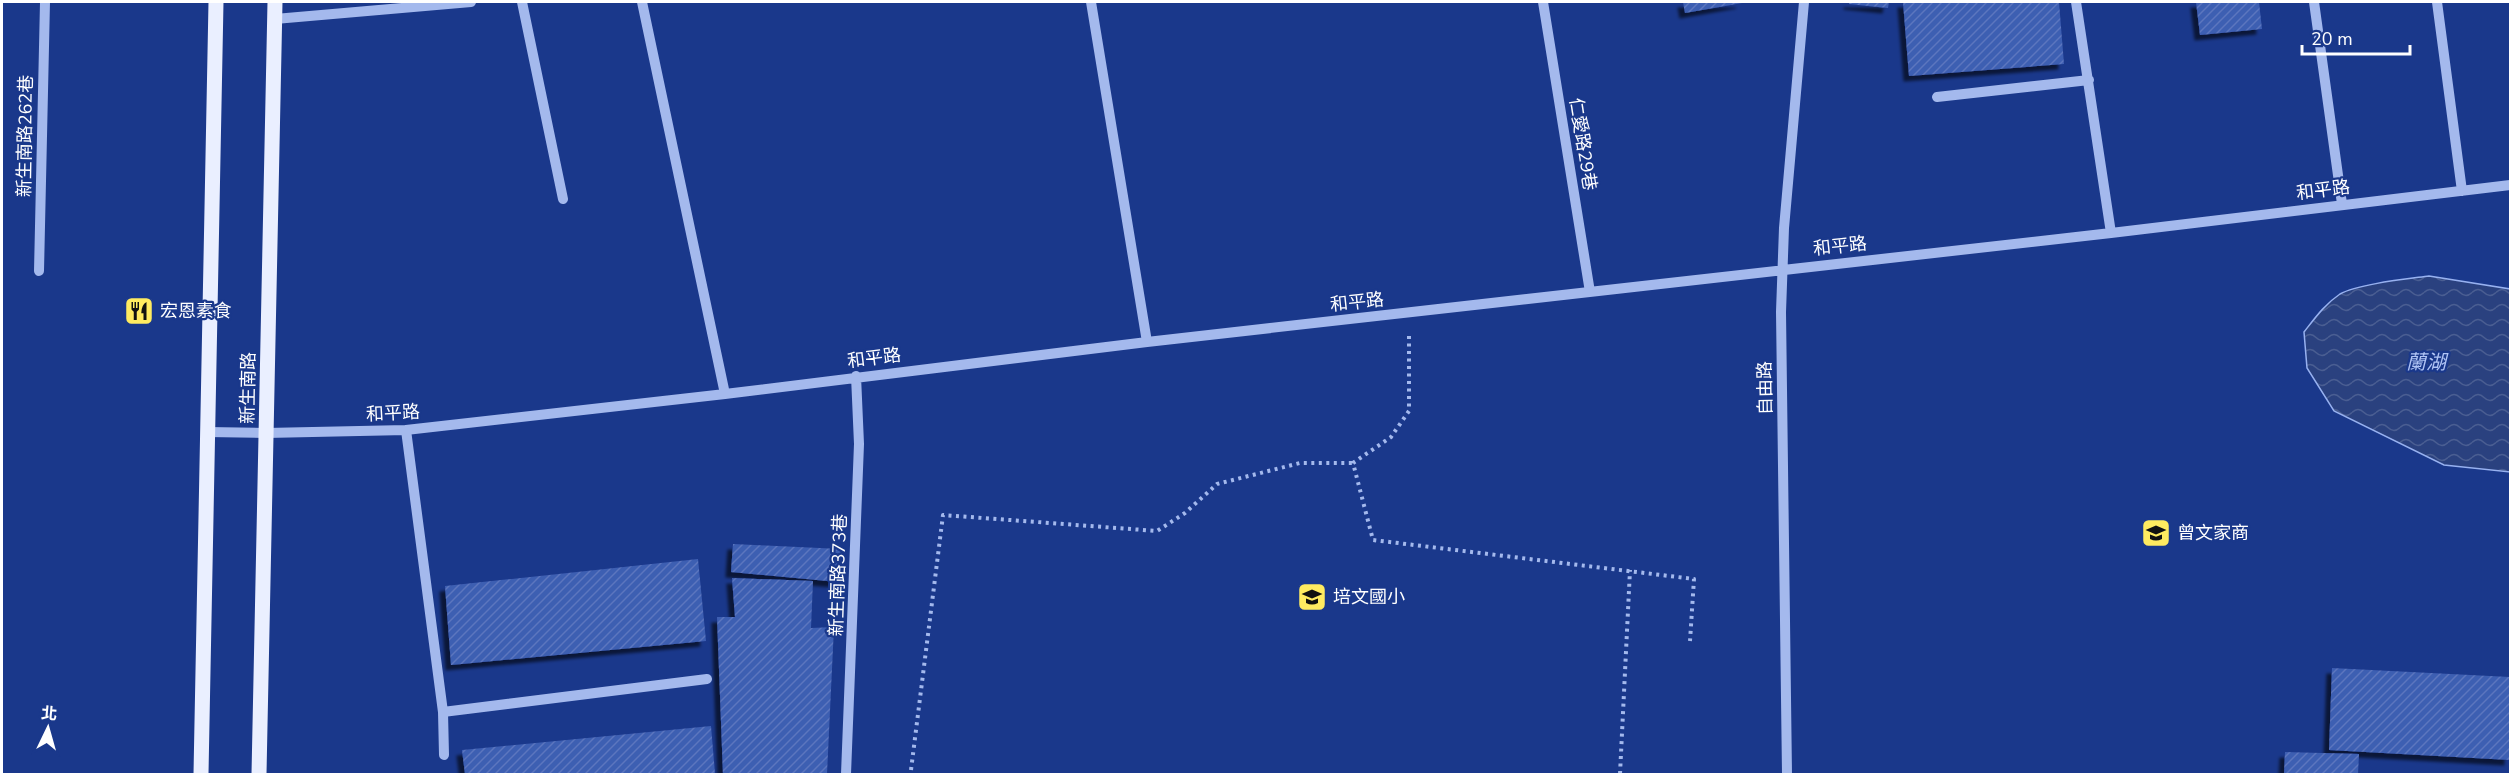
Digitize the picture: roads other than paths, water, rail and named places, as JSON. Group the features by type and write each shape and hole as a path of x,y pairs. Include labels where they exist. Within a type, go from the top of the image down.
{"main road":[{"path":"201,774 216,2"},
{"name":"新生南路","path":"259,774 275,2"}],"street":[{"name":"新生南路262巷","path":"39,271 45,2"},
{"path":"274,20 471,2"},
{"path":"522,2 563,199"},
{"path":"642,2 725,394"},
{"path":"1091,2 1147,342"},
{"name":"仁愛路29巷","path":"1542,2 1590,292"},
{"name":"自由路","path":"1787,774 1781,312 1784,228 1804,2"},
{"path":"2076,2 2111,233"},
{"path":"2313,2 2342,204"},
{"path":"2437,2 2462,190"},
{"path":"1937,98 2088,80"},
{"name":"和平路","path":"207,432 406,430 2511,185"},
{"name":"新生南路373巷","path":"846,774 860,444 856,376"},
{"path":"406,430 443,712 444,755"},
{"path":"443,712 707,679"}],"water":[{"name":"蘭湖","path":"2429,276 2510,289 2510,472 2444,465 2334,411 2307,368 2304,332 2320,312 2340,294 2358,287"}],"place":[{"name":"宏恩素食","path":"139,311"},
{"name":"曾文家商","path":"2156,533"},
{"name":"培文國小","path":"1312,597"}]}
